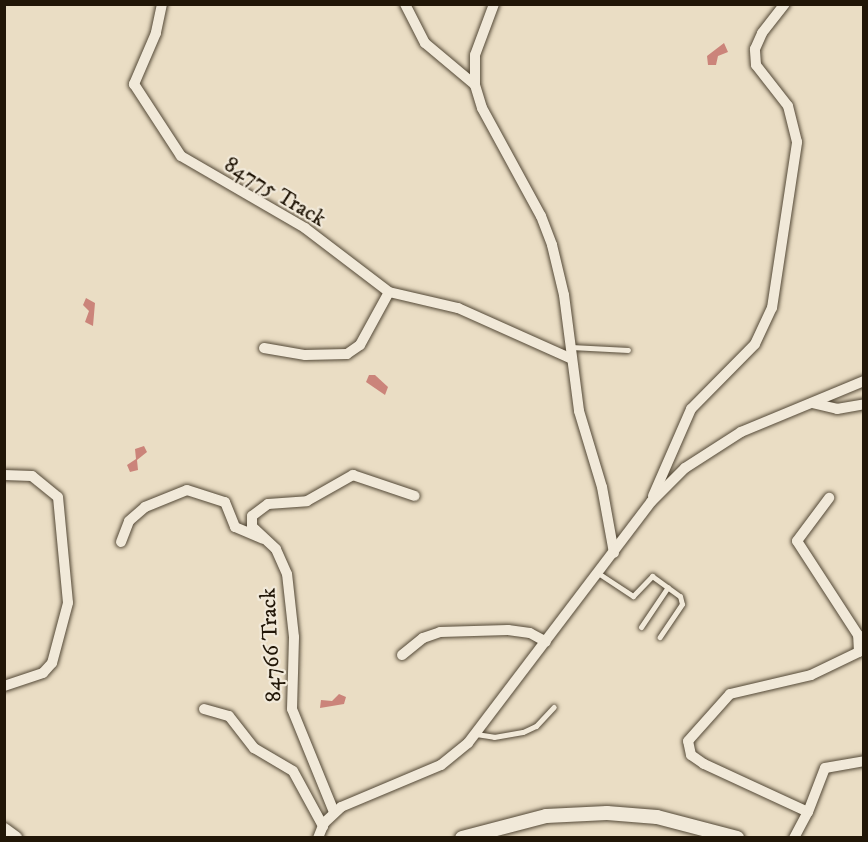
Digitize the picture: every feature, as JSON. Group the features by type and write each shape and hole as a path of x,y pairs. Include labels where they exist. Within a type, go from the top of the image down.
{"main road":[{"path":"462,837 546,816 607,813 657,817 737,837"},
{"path":"4,830 15,837"}],"street":[{"name":"84775 Track","path":"162,4 156,33 134,84 173,147 214,178 305,228 389,292 458,308 570,352"},
{"path":"405,4 426,43 475,85"},
{"path":"494,4 476,55 475,85 482,108 541,216 552,245 570,352 614,553"},
{"path":"651,502 691,409 755,344 772,308 797,142 788,106 756,65 755,50 762,33 785,4"},
{"path":"264,348 305,355 347,354 364,338 389,292"},
{"path":"318,837 334,812 441,765 476,734 651,502 685,468 717,445 864,381"},
{"path":"812,403 837,409 864,404"},
{"path":"4,475 32,476 57,497 68,603 52,663 43,673 4,686"},
{"name":"84766 Track","path":"334,812 292,709 294,637 287,574 267,540 252,527 256,510 268,504 307,501 350,476 415,496"},
{"path":"121,542 129,521 145,507 187,490 225,501 238,531 267,540"},
{"path":"808,812 704,764 688,749 690,737 730,694 811,675 859,652 858,634 797,541 829,498"},
{"path":"402,655 423,638 440,632 521,631 546,642"},
{"path":"204,710 230,716 254,748 293,771 323,826"},
{"path":"794,837 808,812 822,775 830,765 864,761"}],"lane":[{"path":"570,352 628,350"},
{"path":"598,573 633,596 652,576 668,587 682,604 660,637"},
{"path":"641,627 668,587"},
{"path":"476,734 494,737 523,732 536,726 554,707"}],"building":[{"path":"724,43 728,52 718,56 716,65 708,65 707,56"},
{"path":"86,298 95,303 93,326 85,322 89,311 83,305"},
{"path":"369,375 375,375 388,387 385,395 366,382"},
{"path":"144,446 147,452 137,460 138,470 130,472 127,465 136,459 135,449"},
{"path":"339,694 346,697 344,704 320,708 321,700 332,701"}]}
